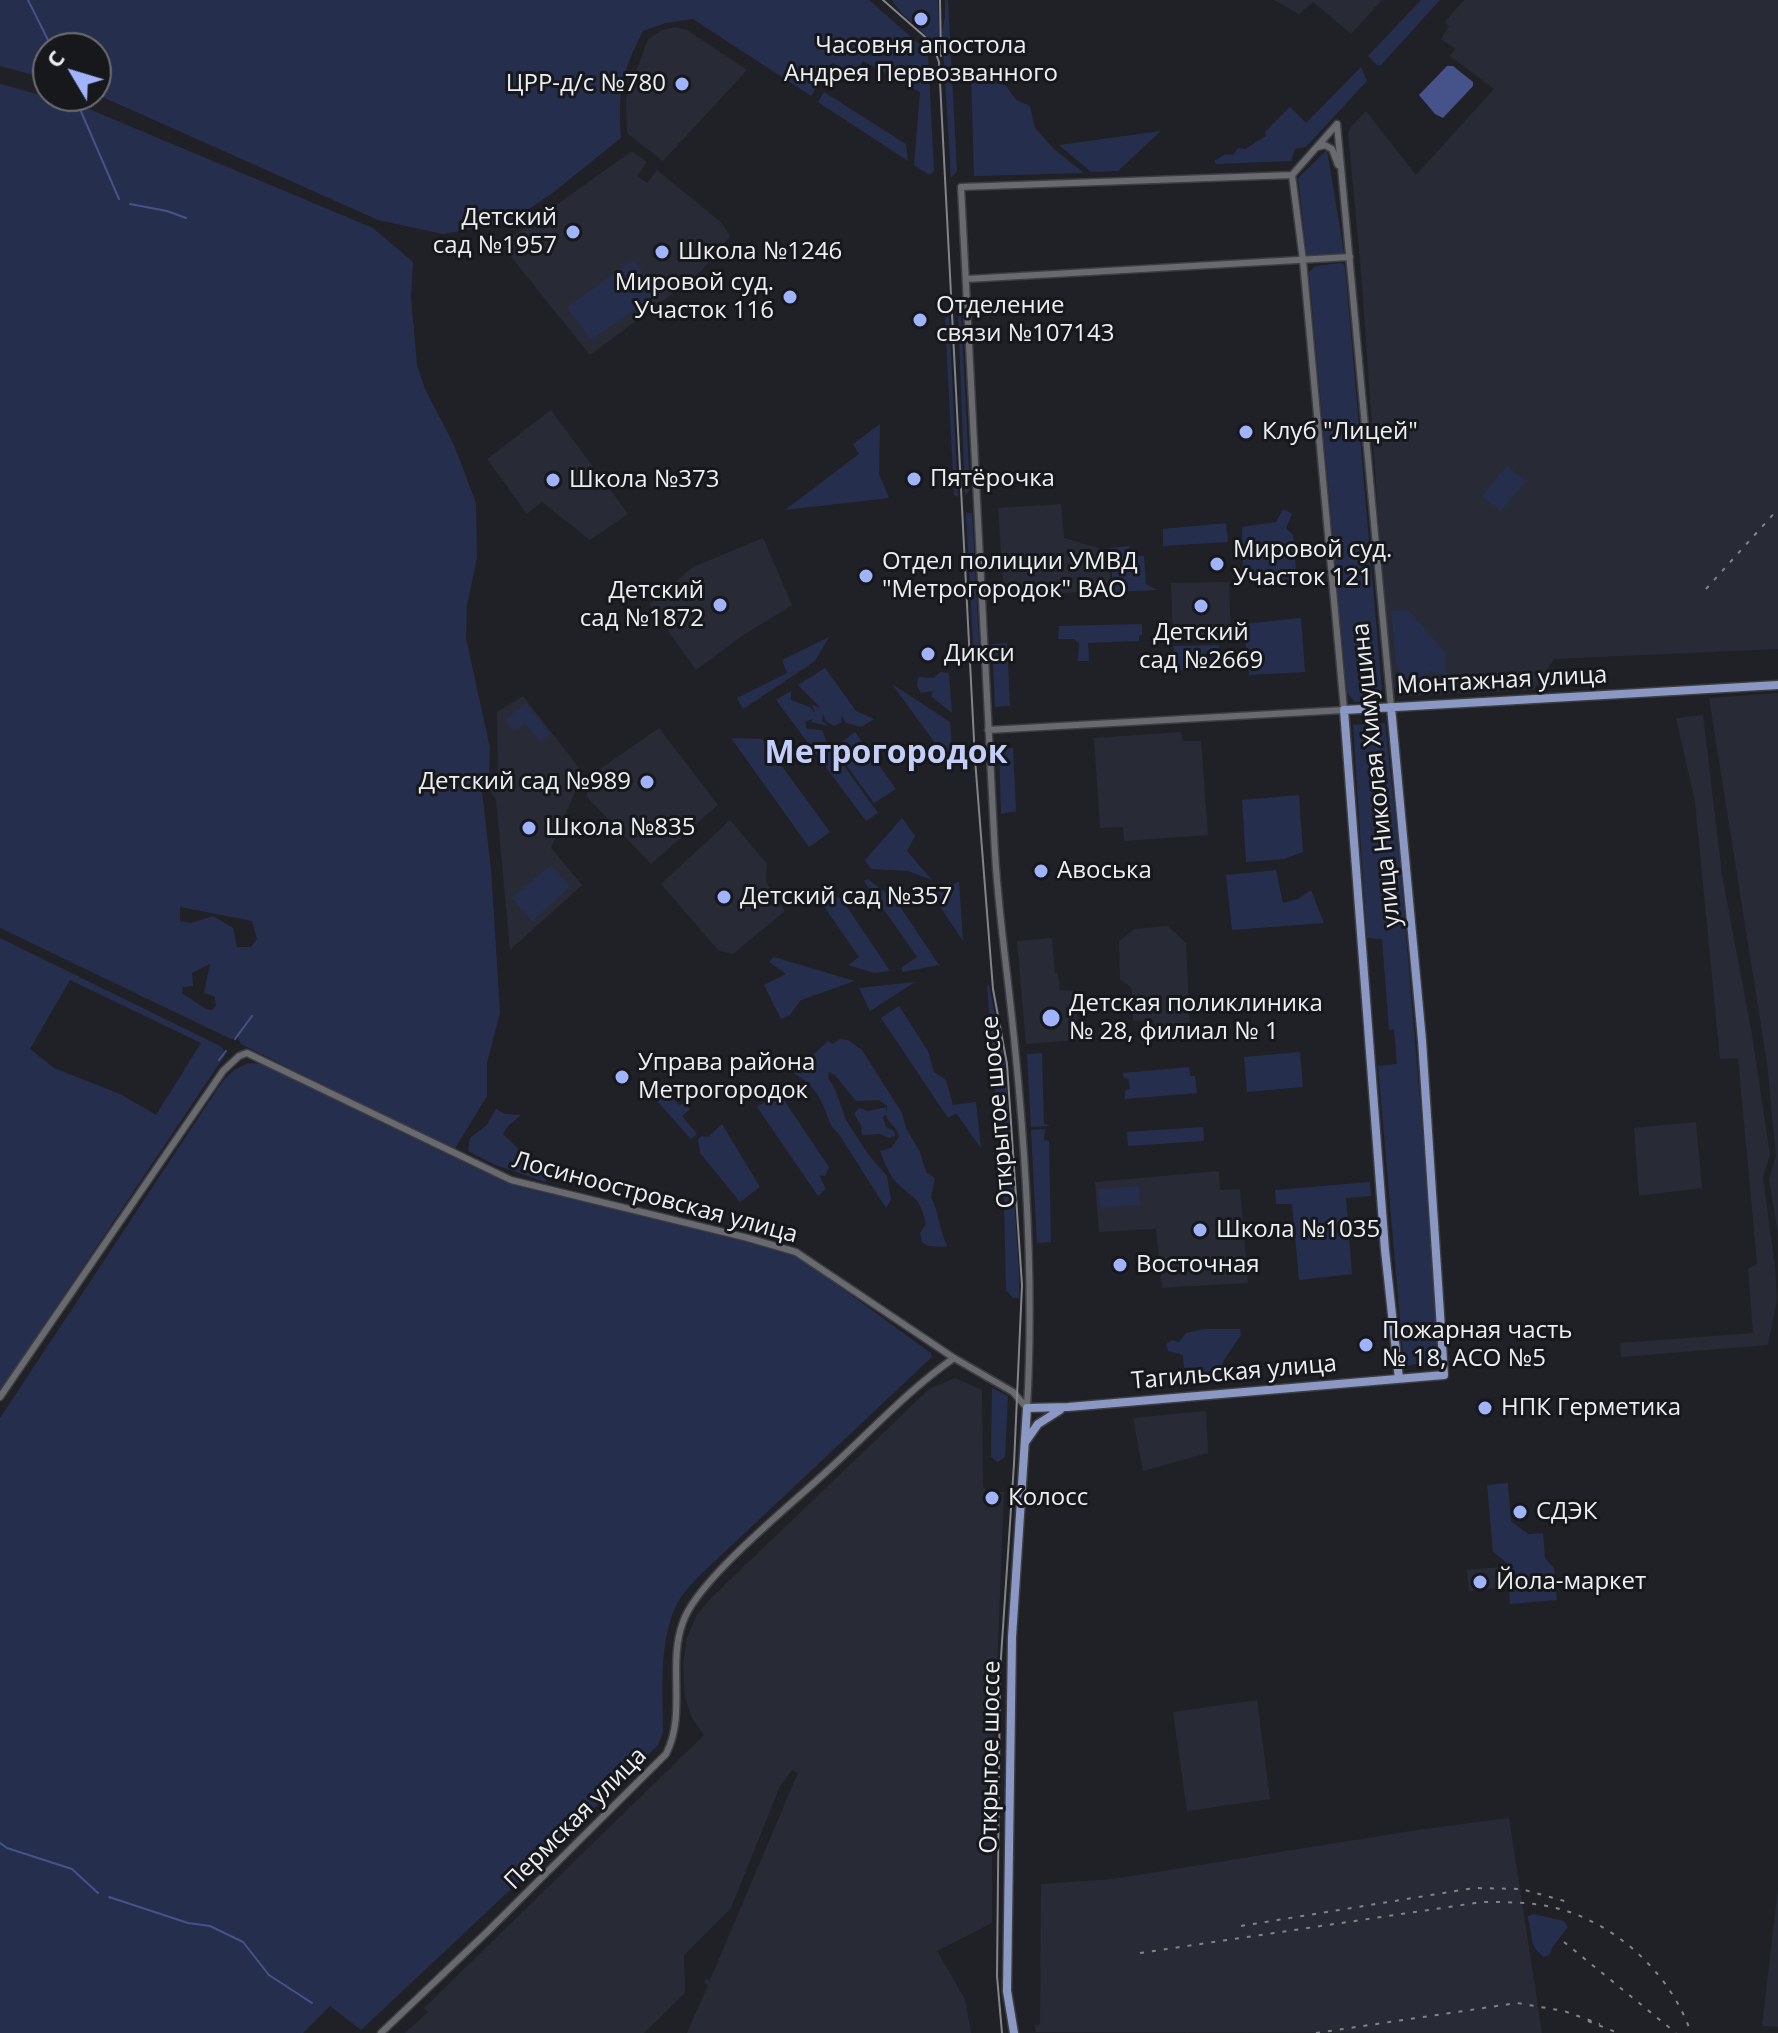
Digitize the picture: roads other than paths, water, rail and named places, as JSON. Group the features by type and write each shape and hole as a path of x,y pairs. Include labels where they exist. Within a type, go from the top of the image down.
{"main road":[{"name":"Монтажная улица","path":"1344,710 1778,685"},
{"name":"улица Николая Химушина","path":"1391,707 1422,1040 1444,1375"},
{"name":"улица Николая Химушина","path":"1344,710 1385,1250 1399,1379"},
{"name":"Тагильская улица","path":"1027,1408 1444,1375"},
{"path":"1025,1442 1045,1418 1068,1407"},
{"name":"Открытое шоссе","path":"1014,2033 1007,1991 1012,1637 1027,1408"}],"street":[{"name":"улица Николая Химушина","path":"1317,147 1337,124 1391,707"},
{"path":"1292,175 1317,147 1325,145 1332,149 1341,176"},
{"name":"улица Николая Химушина","path":"1292,175 1303,261 1344,710"},
{"name":"Открытое шоссе","path":"1027,1408 1032,1330 1030,1247 1015,1050 999,921 961,187 1292,175"},
{"path":"967,279 1350,257"},
{"name":"Монтажная улица","path":"988,730 1344,710"},
{"name":"Лосиноостровская улица","path":"0,1397 223,1071 247,1053 511,1180 796,1252 954,1358 1013,1392 1027,1408"},
{"name":"Пермская улица","path":"381,2033 666,1754 675,1732 677,1644 682,1624 695,1599 725,1567 908,1396 954,1358"}],"waterway":[{"path":"28,0 44,32"},
{"path":"81,112 119,199"},
{"path":"130,204 186,218"},
{"path":"235,1039 252,1016"},
{"path":"219,1060 226,1051"},
{"path":"0,1843 72,1869 98,1893"},
{"path":"109,1897 188,1923 210,1926 243,1942 269,1975 312,2003"}],"tram line":[{"path":"883,0 932,43 939,62 975,759 993,989 1007,1064 1022,1285 1000,1672 997,1976 1002,2033"},
{"path":"940,0 941,56"}],"railway":[{"path":"1706,589 1778,509"},
{"path":"1241,1926 1474,1888 1521,1889 1568,1902"},
{"path":"1140,1953 1482,1902 1538,1905 1578,1915 1600,1926 1638,1954 1670,1991 1691,2033"},
{"path":"1564,1942 1676,2033"},
{"path":"1316,2033 1517,2003 1564,2011 1600,2024"},
{"path":"1588,2021 1618,2033"}],"place":[{"name":"Часовня апостола Андрея Первозванного","path":"921,19"},
{"name":"ЦРР-д/с №780","path":"682,84"},
{"name":"Детский сад №1957","path":"573,232"},
{"name":"Школа №1246","path":"662,252"},
{"name":"Мировой суд. Участок 116","path":"790,297"},
{"name":"Отделение связи №107143","path":"920,320"},
{"name":"Клуб \"Лицей\"","path":"1246,432"},
{"name":"Пятёрочка","path":"914,479"},
{"name":"Школа №373","path":"553,480"},
{"name":"Мировой суд. Участок 121","path":"1217,564"},
{"name":"Отдел полиции УМВД \"Метрогородок\" ВАО","path":"866,576"},
{"name":"Детский сад №1872","path":"720,605"},
{"name":"Детский сад №2669","path":"1201,606"},
{"name":"Дикси","path":"928,654"},
{"name":"Детский сад №989","path":"647,782"},
{"name":"Школа №835","path":"529,828"},
{"name":"Авоська","path":"1041,871"},
{"name":"Детский сад №357","path":"724,897"},
{"name":"Детская поликлиника № 28, филиал № 1","path":"1051,1018"},
{"name":"Управа района Метрогородок","path":"622,1077"},
{"name":"Школа №1035","path":"1200,1230"},
{"name":"Восточная","path":"1120,1265"},
{"name":"Пожарная часть № 18, АСО №5","path":"1366,1345"},
{"name":"НПК Герметика","path":"1485,1408"},
{"name":"Колосс","path":"992,1498"},
{"name":"СДЭК","path":"1520,1512"},
{"name":"Йола-маркет","path":"1480,1582"}],"district":[{"name":"Метрогородок","path":"886,754"}]}
